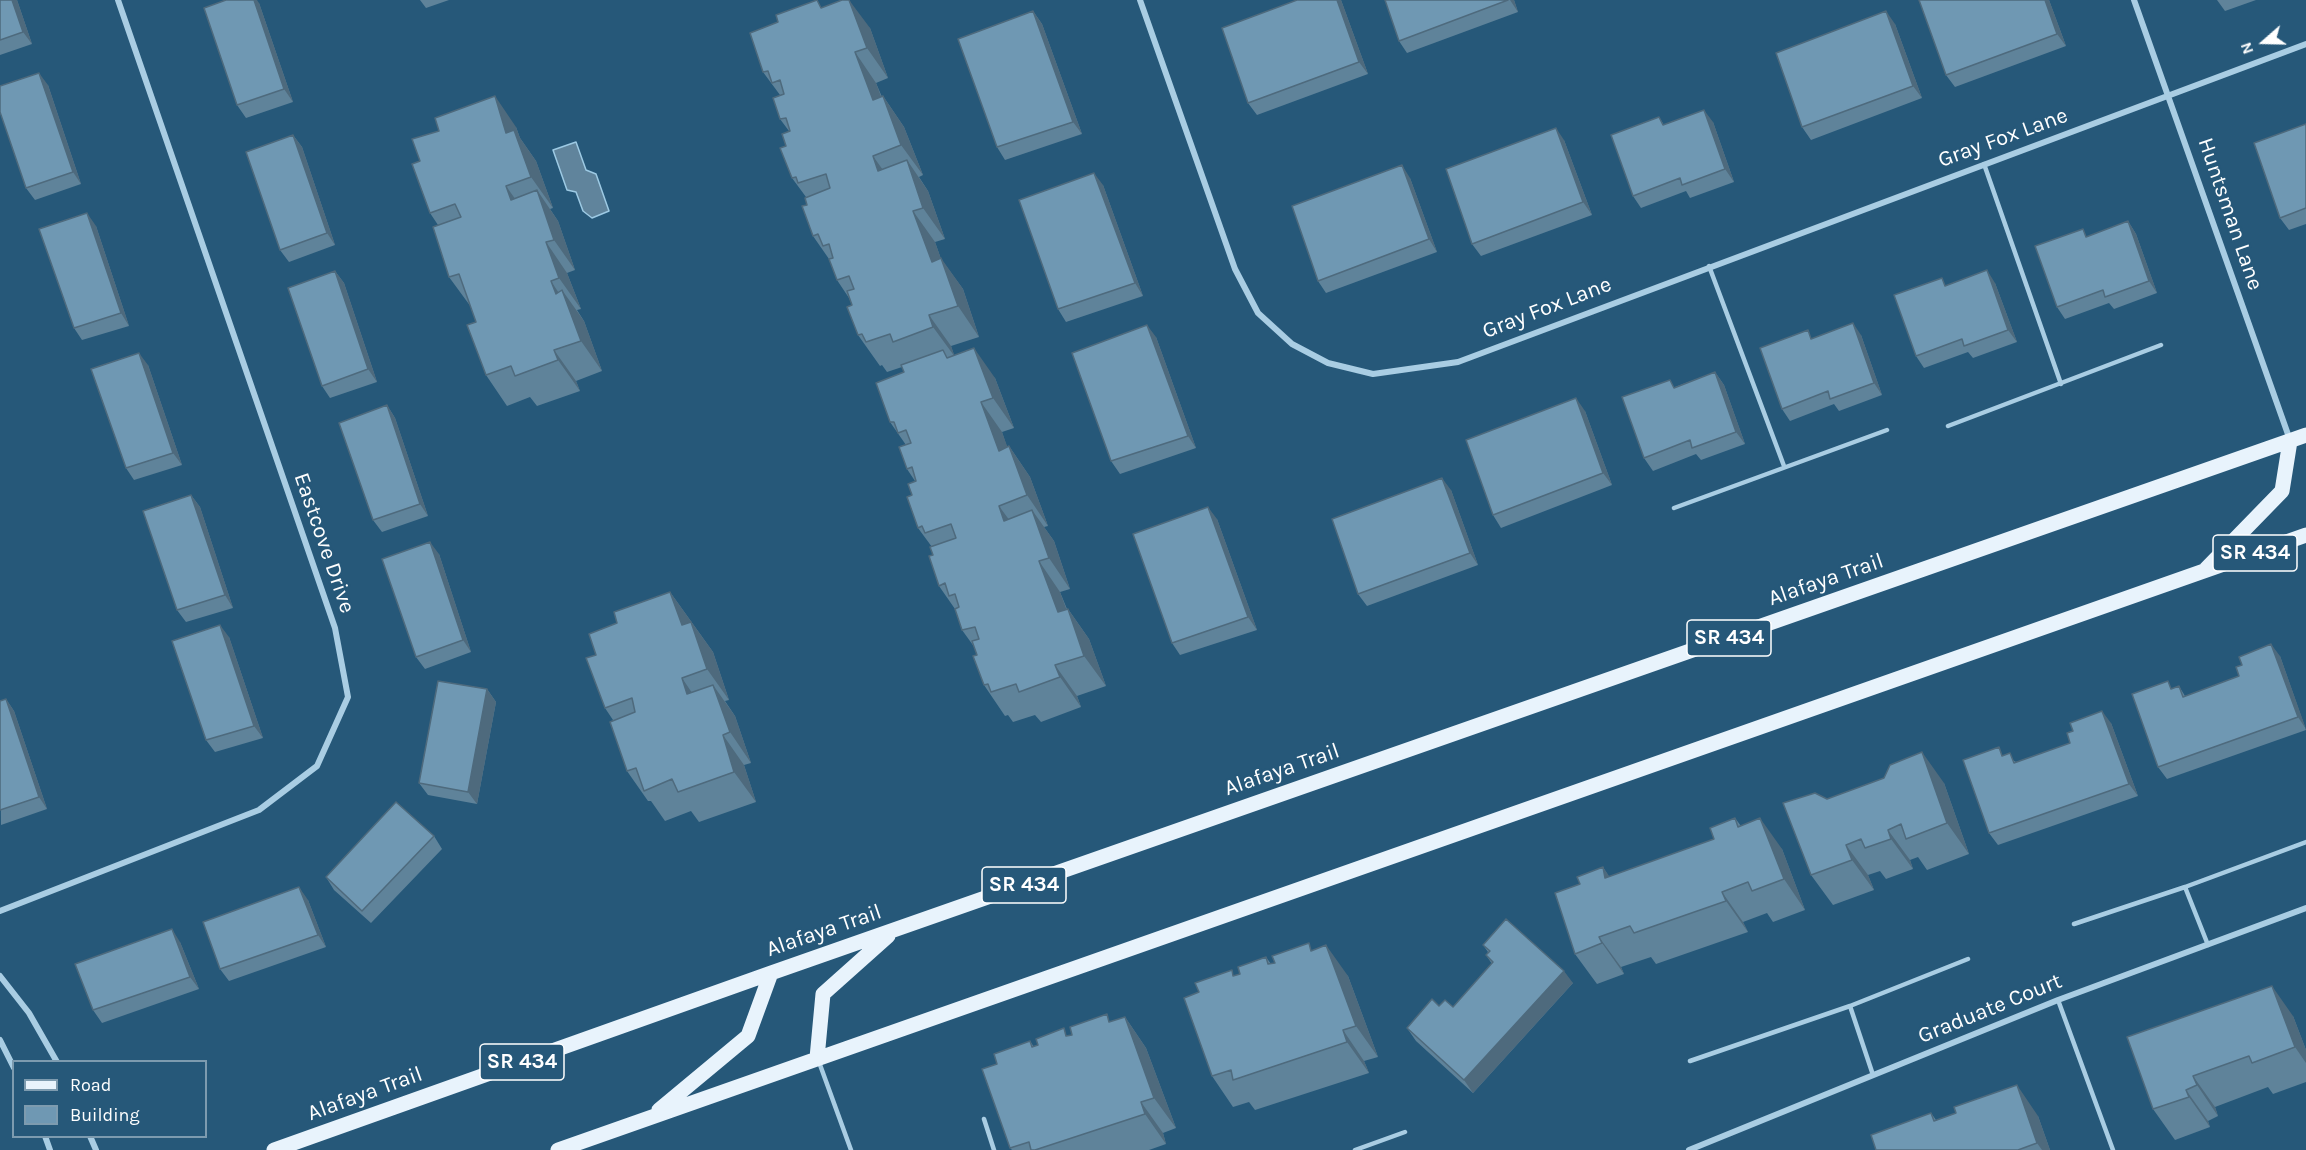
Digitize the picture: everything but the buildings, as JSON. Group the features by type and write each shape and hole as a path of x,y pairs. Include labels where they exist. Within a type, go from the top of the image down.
{"main road":[{"name":"Alafaya Trail","path":"274,1150 771,973 2306,435"},
{"path":"2204,571 2282,491 2290,441"},
{"name":"SR 434","path":"558,1150 2306,535"},
{"path":"817,1058 823,994 895,930"},
{"path":"650,1117 748,1036 771,973"}],"street":[{"name":"Eastcove Drive","path":"0,911 259,810 317,766 348,697 335,628 118,0"},
{"name":"Gray Fox Lane","path":"1140,0 1235,269 1258,313 1292,345 1328,363 1373,374 1458,362 1708,266 2169,97 2306,44"},
{"name":"Huntsman Lane","path":"2134,0 2290,441"},
{"name":"Graduate Court","path":"1689,1150 2058,1000 2306,908"},
{"path":"0,976 29,1013 56,1060"},
{"path":"0,1040 12,1064"}],"lane":[{"path":"1984,164 2061,384"},
{"path":"1708,266 1784,466"},
{"path":"1948,426 2161,345"},
{"path":"1674,508 1887,429"},
{"path":"2074,924 2185,887 2306,842"},
{"path":"2185,887 2208,945"},
{"path":"1690,1061 1850,1006 1968,959"},
{"path":"2058,1000 2114,1150"},
{"path":"1850,1006 1873,1075"},
{"path":"817,1058 851,1150"},
{"path":"984,1119 994,1150"},
{"path":"1355,1150 1405,1132"}],"water":[{"path":"576,142 586,170 596,174 609,211 592,218 583,211 576,192 567,190 553,150"}]}
